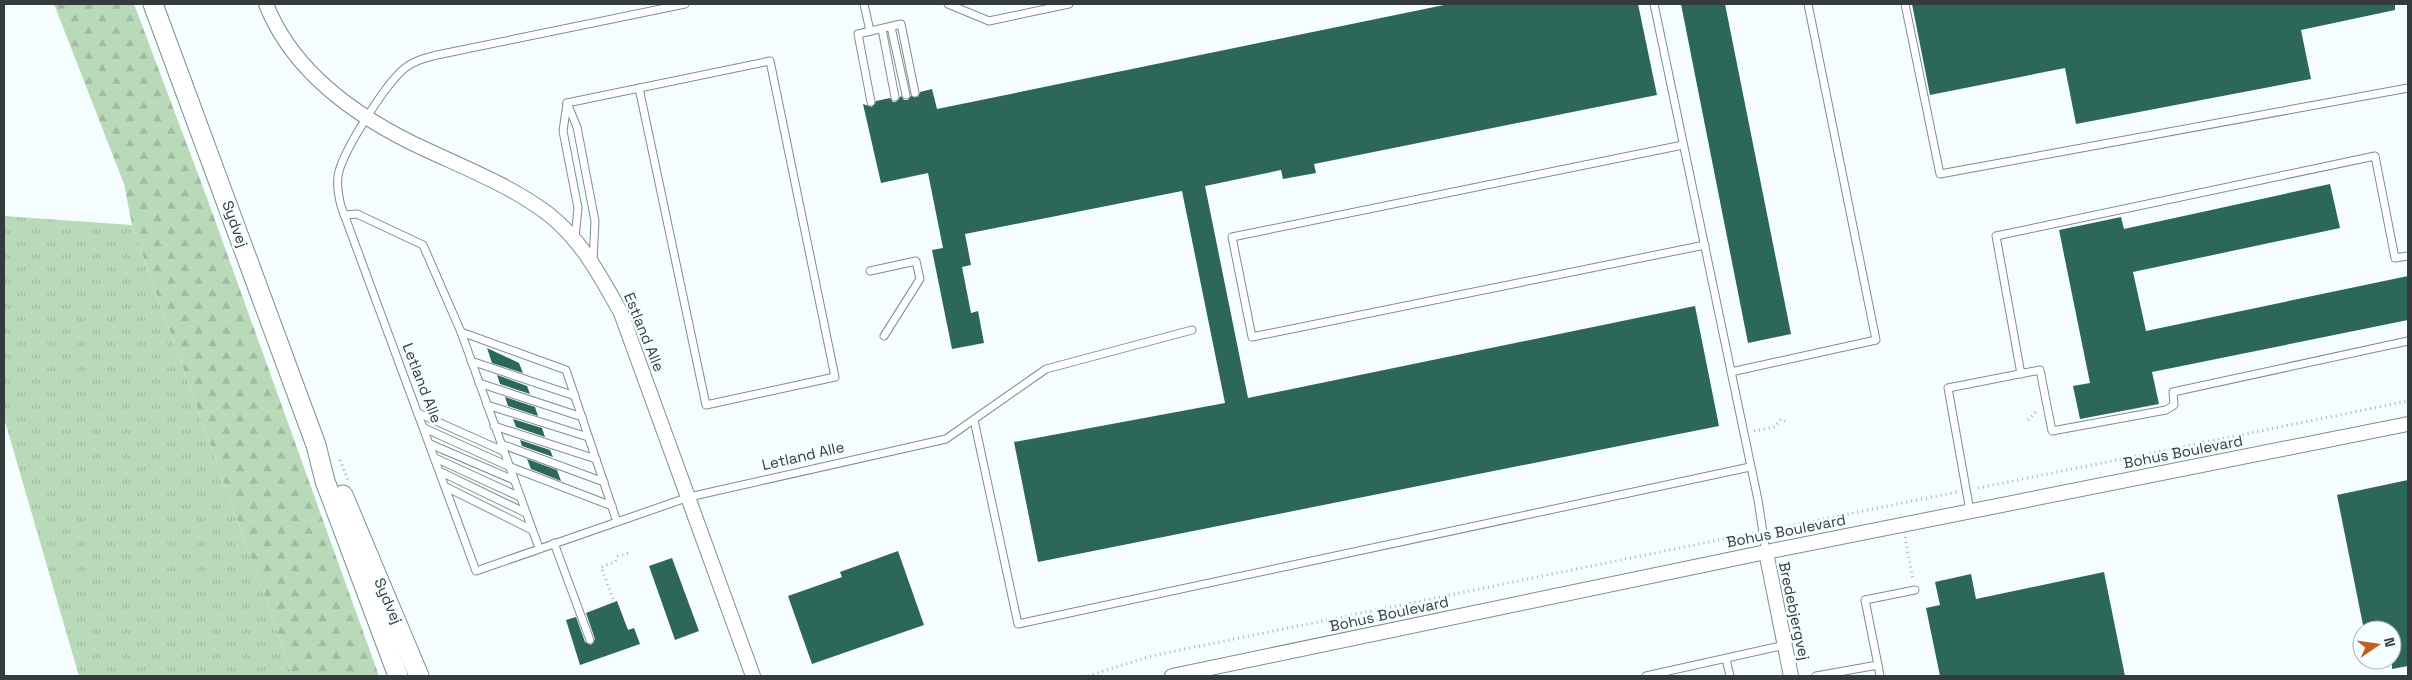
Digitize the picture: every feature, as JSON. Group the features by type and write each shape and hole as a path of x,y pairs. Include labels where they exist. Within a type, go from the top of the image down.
{"main road":[{"name":"Sydvej","path":"153,4 316,445 326,481 398,676"},
{"name":"Sydvej","path":"316,445 335,477 419,676"}],"street":[{"name":"Estland Alle","path":"266,4 294,52 318,82 368,119 410,142 509,187 548,214 575,240 593,264 621,313 754,676"},
{"name":"Bohus Boulevard","path":"1172,676 1903,524 2408,424"},
{"name":"Bredebjergvej","path":"1766,552 1792,676"}],"lane":[{"name":"Letland Alle","path":"685,4 422,59 406,67 393,79 349,147 339,173 339,196 344,215 476,571 689,497 946,439 1046,369 1192,330"},
{"path":"864,4 870,31"},
{"path":"948,4 989,21 1069,4"},
{"path":"1654,4 1758,500 1761,532 1766,552"},
{"path":"1731,372 1876,340 1808,4"},
{"path":"1905,4 1940,174 2408,88"},
{"path":"871,102 858,34 901,24 915,93"},
{"path":"891,27 906,95"},
{"path":"882,29 895,97"},
{"path":"568,103 639,88 770,61 836,377 706,405 639,88"},
{"path":"568,103 563,131 578,208 575,240"},
{"path":"568,103 576,127 595,221 593,264"},
{"path":"1683,145 1232,237 1252,336 1705,245"},
{"path":"2022,374 1996,236 2374,156 2396,258 2408,256"},
{"path":"344,215 357,214 423,245 461,332 539,548"},
{"path":"870,271 916,261 920,279 884,336"},
{"path":"461,332 566,370 617,522"},
{"path":"1970,511 1948,388 2040,370 2052,431 2166,410 2174,404 2173,392 2408,341"},
{"path":"471,361 575,396"},
{"path":"479,384 582,416"},
{"path":"487,405 588,436"},
{"path":"418,413 502,447 604,482"},
{"path":"974,420 1018,624 1750,467"},
{"path":"494,426 596,459"},
{"path":"424,428 508,466 612,506"},
{"path":"430,444 514,480"},
{"path":"435,458 520,497"},
{"path":"440,472 526,513"},
{"path":"446,487 532,530"},
{"path":"554,543 590,640"},
{"path":"1880,676 1865,600 1915,590"},
{"path":"1646,676 1785,645"},
{"path":"1726,659 1730,676"},
{"path":"1816,676 1878,665"}],"path":[{"path":"1088,676 1150,656 2408,401"},
{"path":"1744,433 1775,427 1781,419 1788,423"},
{"path":"1903,524 1915,590"},
{"path":"613,599 601,567 615,562 618,556 629,553"}],"green space":[{"path":"54,4 134,4 207,198 379,676 293,676 132,225 124,184"},
{"path":"4,216 132,225 293,676 79,676 4,418"}],"building":[{"path":"1449,4 1638,4 1657,95 1314,164 1316,173 1283,179 1281,170 1205,186 1248,398 1695,306 1719,426 1038,562 1014,442 1225,403 1182,191 965,234 971,265 962,267 971,313 978,311 984,343 952,349 932,250 943,248 928,173 881,183 863,104 872,107 876,101 890,98 893,102 896,102 901,96 904,100 908,100 911,96 918,97 920,92 932,89 937,109"},
{"path":"1681,4 1725,4 1791,334 1748,343"},
{"path":"1912,4 2395,4 2395,10 2301,30 2311,79 2076,124 2065,68 1930,95"},
{"path":"2330,184 2340,228 2133,272 2146,331 2408,276 2408,320 2152,372 2159,404 2080,419 2073,386 2090,383 2059,230 2121,217 2124,229"},
{"path":"487,348 519,363 523,373 492,363"},
{"path":"497,375 527,386 530,394 500,384"},
{"path":"505,397 535,407 538,416 508,406"},
{"path":"513,419 542,428 545,437 516,427"},
{"path":"520,440 550,450 553,457 522,446"},
{"path":"527,459 557,470 561,481 531,469"},
{"path":"2408,480 2408,666 2402,667 2402,620 2362,620 2337,495"},
{"path":"898,551 924,625 812,664 788,596 842,577 840,572"},
{"path":"672,558 699,631 675,640 649,566"},
{"path":"2104,572 2125,676 1940,676 1926,608 1940,605 1935,582 1971,574 1976,599"},
{"path":"617,601 628,630 634,628 640,644 580,665 566,620 576,617 585,642 591,645 595,639 586,613"}]}
